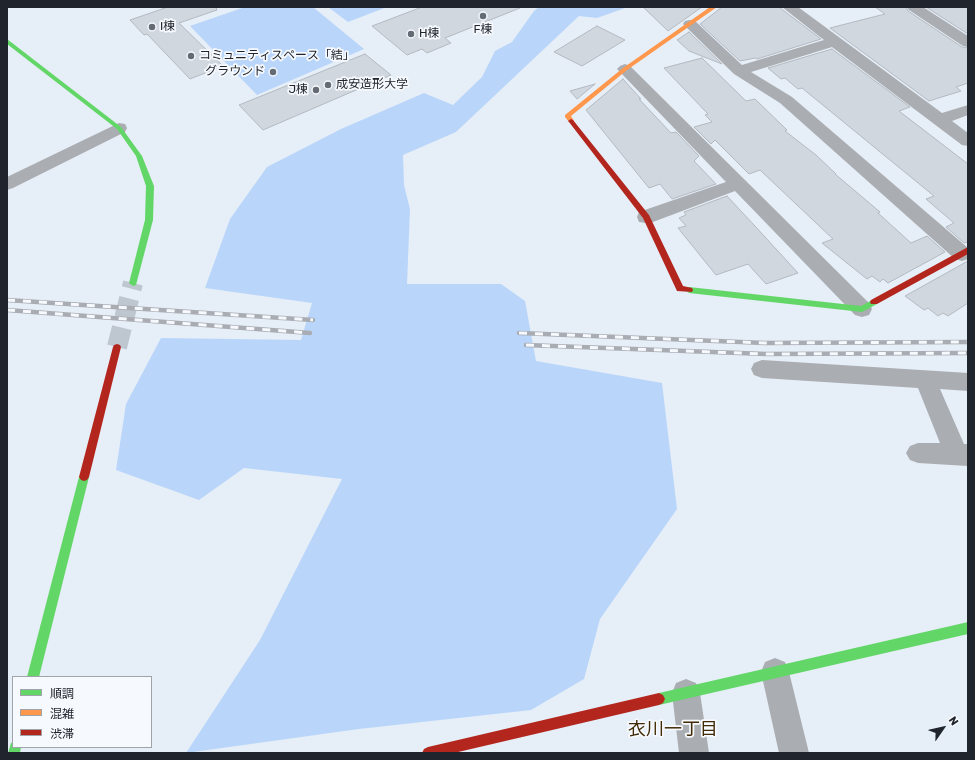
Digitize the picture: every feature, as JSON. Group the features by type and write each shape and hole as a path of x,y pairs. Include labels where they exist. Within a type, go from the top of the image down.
{"street":[{"path":"690,24 739,71 786,100 965,252 862,309 680,289 646,217 567,116 625,69 714,7"},
{"path":"789,7 941,119 968,141"},
{"path":"914,7 968,42"},
{"path":"739,71 835,41"},
{"path":"7,42 119,128 139,156 150,186 149,220 133,283"},
{"path":"625,69 862,309"},
{"path":"941,119 968,110"},
{"path":"7,184 119,128"},
{"path":"646,217 738,184"},
{"path":"33,676 117,347"},
{"path":"762,369 968,382"},
{"path":"918,453 962,455 925,379"},
{"path":"428,753 968,628"},
{"path":"775,672 794,753"},
{"path":"686,693 694,753"}],"shaded area":[{"name":"グラウンド","path":"245,7 313,7 364,49 257,95 190,26"},
{"path":"328,7 387,7 348,22"},
{"path":"539,7 628,7 597,18 579,16 456,132 403,155 404,185 410,209 407,284 501,284 525,301 536,361 662,383 677,509 600,619 584,679 531,710 359,729 186,753 260,640 342,479 244,468 199,500 116,470 126,404 161,338 301,340 312,303 205,288 230,219 267,167 341,129 424,93 453,105 482,77 495,51 512,42 534,11"}],"building":[{"path":"168,7 216,7 217,10 179,23 223,66 190,79 147,34 144,35 130,20"},
{"path":"422,7 520,8 445,38 451,43 427,53 422,49 407,55 372,26"},
{"path":"643,7 702,7 668,31"},
{"path":"722,7 779,7 821,39 757,59 755,58 740,61 700,24"},
{"path":"875,7 906,7 908,11 962,47 968,48 968,83 956,87 961,91 929,101 830,28 885,14"},
{"path":"926,7 968,7 968,34"},
{"path":"597,26 625,40 582,66 554,52"},
{"path":"689,32 722,64 689,51 677,40"},
{"path":"832,49 910,107 899,111 968,164 968,242 964,243 946,227 954,223 926,199 934,196 802,88 798,89 785,78 781,79 768,68"},
{"name":"J棟","path":"365,54 391,75 263,130 239,105"},
{"path":"702,58 746,101 755,99 787,130 785,131 816,155 835,174 880,212 878,213 911,243 927,236 945,252 888,283 883,279 880,282 872,276 867,279 822,243 833,239 760,170 749,174 715,140 711,144 694,127 712,122 705,115 708,114 664,68"},
{"path":"623,79 641,99 639,99 671,133 676,132 699,156 694,161 716,184 672,199 660,184 649,188 586,110"},
{"path":"595,84 577,99 570,91"},
{"path":"727,196 798,273 766,284 748,264 716,275 678,228 686,226 679,218 686,215 684,212"},
{"path":"968,261 968,303 948,316 943,313 938,316 928,308 924,310 905,296"}],"tunnel":[{"path":"117,347 133,283"}],"railway":[{"path":"7,300 313,320"},
{"path":"7,310 310,333"},
{"path":"519,333 765,343 968,342"},
{"path":"526,345 766,354 968,353"}],"traffic: fast":[{"path":"7,41 119,128 139,156 150,186 149,220 133,283"},
{"path":"689,290 862,309 874,302"},
{"path":"33,676 84,477"},
{"path":"659,699 968,628"},
{"path":"14,753 15,748"}],"traffic: slow":[{"path":"571,121 567,116 625,69 714,7"}],"traffic: jam":[{"path":"571,121 646,217 680,289 689,290"},
{"path":"874,302 968,250"},
{"path":"84,477 117,347"},
{"path":"428,753 659,699"}],"place":[{"name":"F棟","path":"483,16"},
{"name":"I棟","path":"152,27"},
{"name":"H棟","path":"411,34"},
{"name":"コミュニティスペース「結」","path":"191,56"},
{"name":"グラウンド","path":"273,72"},
{"name":"成安造形大学","path":"328,85"},
{"name":"J棟","path":"316,90"}],"district":[{"name":"衣川一丁目","path":"673,730"}]}
